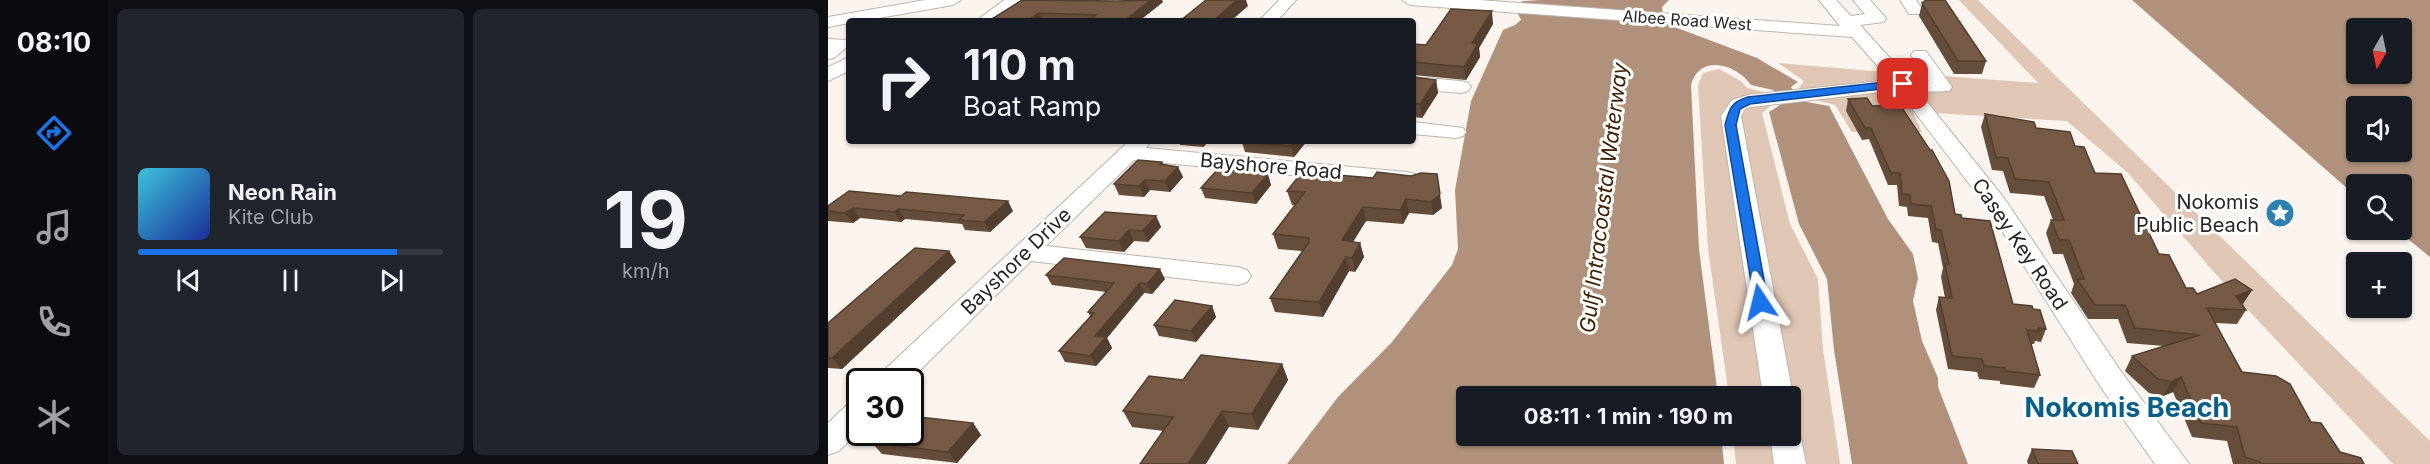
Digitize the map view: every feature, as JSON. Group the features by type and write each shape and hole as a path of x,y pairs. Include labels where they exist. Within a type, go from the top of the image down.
{"street":[{"path":"830,22 838,9 854,0"},
{"path":"852,18 952,0"},
{"path":"929,18 961,0"},
{"path":"988,18 1015,0"},
{"path":"1269,18 1288,0"},
{"name":"Albee Road West","path":"1410,0 1705,21 1851,27 1878,18 1862,0"},
{"name":"Casey Key Road","path":"1827,0 1903,84 1996,203 2098,360 2173,464"},
{"path":"830,22 846,19"},
{"path":"828,44 841,44 828,54"},
{"path":"1776,386 1731,116 1739,104 1767,98 1903,84 1942,87 1920,55"},
{"path":"828,75 841,64"},
{"path":"1416,83 1461,87"},
{"path":"1416,128 1456,132"},
{"name":"Bayshore Road","path":"1135,147 1414,180"},
{"name":"Bayshore Drive","path":"905,368 1135,147"},
{"path":"1026,252 1238,276"},
{"path":"828,442 846,425"},
{"path":"1787,446 1790,464"}],"shaded area":[{"path":"1959,0 1978,0 2430,441 2430,464 2393,464 2234,295 2128,173 2067,121 1935,113 1903,73 2038,83"},
{"path":"1778,63 1885,72 1916,111 1913,112 1922,132 1852,132 1835,105 1807,98 1799,88 1804,81"},
{"path":"1719,69 1741,81 1747,88 1768,93 1775,102 1762,113 1790,224 1818,279 1823,349 1840,464 1736,464 1734,446 1801,446 1801,386 1728,386 1708,249 1698,85 1703,73"}],"water":[{"name":"Gulf Intracoastal Waterway","path":"1669,0 1662,7 1664,23 1757,58 1798,82 1791,87 1801,101 1829,106 1888,219 1913,254 1918,278 1913,301 1922,341 1938,378 1938,387 1968,464 1852,464 1834,350 1827,279 1799,224 1769,112 1783,103 1773,90 1751,85 1745,78 1728,67 1710,65 1695,75 1691,85 1699,249 1717,386 1456,386 1456,446 1722,446 1724,464 1287,464 1338,397 1392,342 1452,265 1458,249 1455,190 1471,101 1503,30 1521,20 1518,14 1522,1"},
{"path":"2132,0 2430,0 2430,257 2409,240 2412,240 2412,174 2346,174 2346,187"}],"building":[{"path":"1022,0 1151,0 1128,18 1092,18 1096,15 1039,13 1032,18 994,18"},
{"path":"1206,0 1237,0 1216,18 1184,18"},
{"path":"1926,0 1945,0 1986,61 1958,61 1922,3"},
{"path":"1451,9 1492,11 1472,43 1478,44 1464,67 1416,62 1416,44 1426,45"},
{"path":"1416,77 1436,80 1420,104 1416,103"},
{"path":"1867,98 1872,106 1900,105 1932,150 1949,181 1955,214 1961,215 1962,218 1990,221 2013,304 2032,306 2033,309 2040,310 2046,329 2027,330 2040,375 1984,366 1982,359 1952,356 1939,297 1952,298 1945,264 1949,264 1941,230 1936,230 1931,206 1911,204 1910,195 1902,194 1900,173 1891,173 1871,128 1865,128 1848,99"},
{"path":"1985,114 2034,122 2036,128 2070,132 2075,146 2084,147 2095,173 2121,174 2159,254 2169,255 2186,288 2193,288 2197,294 2235,279 2252,290 2236,296 2246,310 2207,308 2242,372 2276,376 2290,384 2311,422 2321,423 2340,452 2361,458 2364,464 2261,464 2245,457 2237,427 2201,423 2181,377 2171,382 2158,379 2132,356 2200,335 2135,328 2125,305 2095,305 2077,279 2084,279 2069,240 2059,240 2051,220 2064,220 2049,182 2015,179 2008,158 1996,157"},
{"path":"1266,144 1293,144 1291,146"},
{"path":"1138,160 1162,162 1160,164 1178,167 1165,181 1145,180 1139,186 1114,184"},
{"path":"1218,169 1268,174 1252,193 1201,188"},
{"path":"1302,172 1373,178 1377,172 1411,176 1421,173 1437,174 1440,194 1431,202 1406,199 1400,210 1363,207 1342,240 1360,243 1352,258 1346,257 1319,302 1270,298 1309,242 1309,238 1273,234 1305,192 1287,191"},
{"path":"849,191 901,196 906,192 1008,201 984,222 959,220 964,215 898,209 894,212 853,208 845,213 828,211 828,206"},
{"path":"1105,212 1156,216 1143,231 1129,230 1119,241 1080,237"},
{"path":"915,248 949,251 832,358 828,358 828,323"},
{"path":"1064,258 1160,269 1147,284 1140,283 1095,336 1106,337 1090,356 1059,351 1094,313 1088,312 1114,283 1046,275"},
{"path":"1175,300 1212,306 1191,331 1154,325"},
{"path":"1201,355 1282,364 1252,414 1222,411 1188,464 1140,464 1173,417 1123,411 1149,376 1183,380"},
{"path":"924,418 973,423 948,452 897,446 924,446"},
{"path":"2032,449 2072,451 2078,464 2038,464"}],"place":[{"name":"Nokomis Public Beach","path":"2280,213"}],"district":[{"name":"Nokomis Beach","path":"2127,408"}],"route":[{"path":"1760,302 1731,125 1734,108 1748,101 1903,84"}]}
